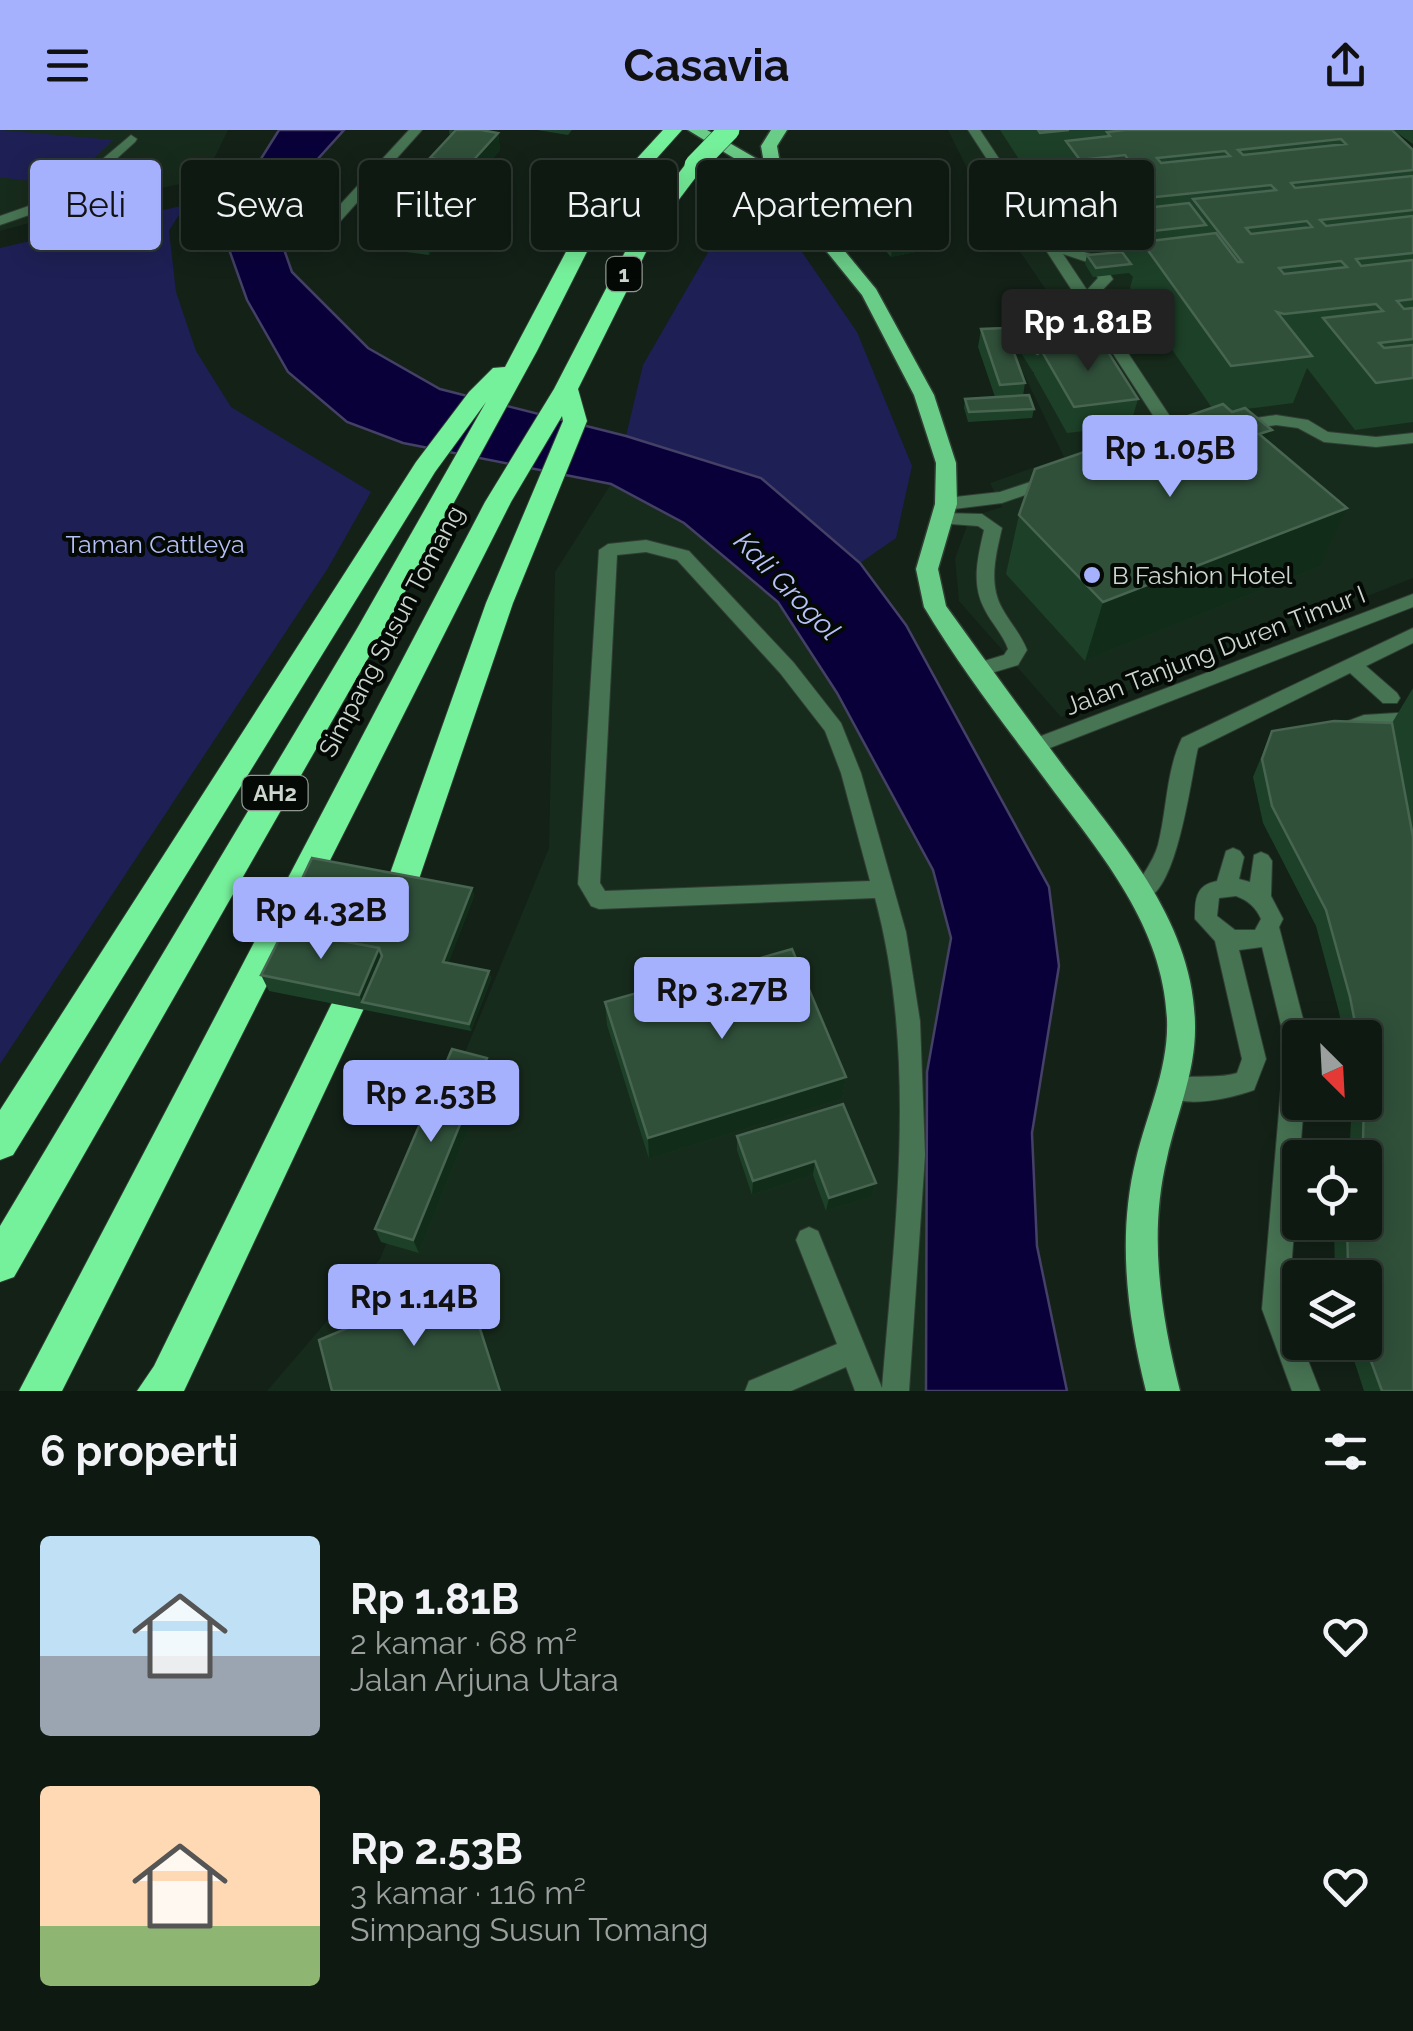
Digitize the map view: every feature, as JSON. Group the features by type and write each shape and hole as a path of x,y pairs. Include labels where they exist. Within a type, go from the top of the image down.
{"highway":[{"name":"1","path":"490,396 526,351 596,214 673,130"},
{"name":"1","path":"566,390 649,225 695,165 729,130"},
{"name":"Simpang Susun Tomang","path":"40,1391 515,506 549,414 566,390"},
{"path":"164,1387 392,913 515,506 575,420 566,390"},
{"name":"Simpang Susun Tomang","path":"0,1264 454,480 490,396"},
{"path":"0,1143 425,468 490,396"}],"main road":[{"path":"696,130 747,160"},
{"path":"771,160 769,146 779,130"},
{"path":"835,250 870,293 901,349 924,395 946,463 944,511 927,570 935,608 1143,893 1172,960 1181,1019 1174,1089 1151,1159 1142,1211 1142,1271 1149,1338 1163,1391"}],"street":[{"path":"339,214 416,130"},
{"path":"974,130 994,160"},
{"path":"0,221 64,198 131,139"},
{"path":"1054,250 1175,437"},
{"path":"1065,250 1092,258 1106,279 1086,299"},
{"path":"1225,428 1276,420 1302,424 1324,437 1376,442 1413,438"},
{"path":"944,511 1002,497 1071,472"},
{"path":"944,511 982,520 993,528 986,551 986,584 993,607 1015,638 1018,650 1011,660 978,670"},
{"path":"884,889 599,900 594,896 589,884 608,550 646,546 683,556 787,668 834,728 852,772 884,889 895,932 908,1021 913,1154 895,1391"},
{"name":"Jalan Tanjung Duren Timur I","path":"1035,746 1413,600"},
{"path":"1143,893 1161,866 1169,843 1189,743 1413,635"},
{"path":"1352,664 1390,698"},
{"path":"1324,738 1364,722 1413,720"},
{"path":"1226,887 1233,857"},
{"path":"1260,898 1261,860"},
{"path":"1269,930 1251,942 1225,937 1206,919 1203,908 1213,890 1226,887 1250,890 1268,908 1269,930 1297,1042 1275,1309 1306,1391"},
{"path":"1174,1089 1224,1088 1246,1082 1254,1059 1225,937"},
{"path":"809,1240 869,1391"},
{"path":"760,1391 851,1351"}],"shaded area":[{"path":"0,130 228,130 213,160 181,160 181,184 161,188 161,160 30,160 30,223 0,231"},
{"path":"948,130 1383,130 1413,157 1413,578 1061,717 959,601 955,559 970,517 1002,507 990,483 1064,457 1014,354 1077,335 1019,250 1154,250 1154,160 969,160 969,173"},
{"path":"611,484 684,523 778,602 837,693 933,870 951,938 927,1072 926,1391 267,1391 380,1259 549,848 555,572"}],"green space":[{"path":"0,130 113,140 93,160 30,160 30,181 0,177"},
{"name":"Taman Cattleya","path":"181,206 169,231 176,292 196,351 231,407 371,492 328,568 0,1064 0,248 30,241 30,250 161,250 161,211"},
{"path":"709,250 801,250 857,332 912,466 896,538 860,563 761,478 626,436 643,365"}],"water":[{"path":"279,130 344,130 317,160 260,160"},
{"name":"Kali Grogol","path":"229,250 284,250 292,272 368,348 440,389 626,436 761,478 860,563 906,625 1049,887 1059,966 1032,1133 1037,1246 1067,1391 926,1391 927,1072 951,938 933,870 837,693 778,602 684,523 611,484 403,443 347,422 288,372 247,300"}],"building":[{"path":"456,130 498,133 474,160 430,158"},
{"path":"1125,130 1392,130 1413,150 1413,170 1291,183 1295,188 1413,176 1413,210 1320,220 1326,226 1413,216 1413,253 1356,259 1361,266 1413,260 1413,299 1397,301 1404,309 1413,308 1413,339 1379,343 1384,348 1413,345 1413,378 1376,383 1323,318 1383,311 1376,304 1277,312 1312,356 1231,366 1148,250 1154,250 1154,241 1216,233 1242,262 1193,199 1276,190 1271,185 1156,197 1154,160 1129,160 1125,155 1080,160 1066,141 1110,136 1107,132","holes":["1341,139 1346,144 1243,155 1238,150","1225,151 1230,156 1161,163 1157,158","1307,221 1312,227 1251,234 1246,228","1341,261 1347,267 1284,274 1279,268"]},
{"path":"1189,203 1206,225 1154,231 1154,207"},
{"path":"1122,252 1131,264 1096,268 1087,255"},
{"path":"1005,328 1025,383 1000,385 981,329"},
{"path":"1085,328 1093,342 1040,348 1038,354 1025,335"},
{"path":"1101,341 1138,399 1074,407 1040,348"},
{"path":"1029,395 1034,409 969,412 965,399"},
{"path":"1223,404 1232,412 1245,408 1272,430 1259,434 1347,508 1103,602 1019,515 1035,469"},
{"path":"1334,721 1392,723 1413,837 1413,1391 1382,1391 1371,1360 1382,1360 1382,1260 1348,1260 1347,1240 1382,1240 1382,1140 1363,1140 1364,1120 1382,1120 1382,1020 1354,1020 1326,910 1272,806 1262,759 1272,731"},
{"path":"312,858 472,888 443,962 489,971 469,1024 362,1002 382,956 379,948 279,927"},
{"path":"284,930 379,948 359,995 261,975"},
{"path":"792,949 846,1077 648,1138 605,1002"},
{"path":"452,1049 487,1058 413,1240 375,1229"},
{"path":"843,1104 876,1183 829,1198 815,1161 753,1181 737,1136"},
{"path":"464,1279 500,1391 332,1391 319,1340"}],"place":[{"name":"B Fashion Hotel","path":"1092,575"}]}
